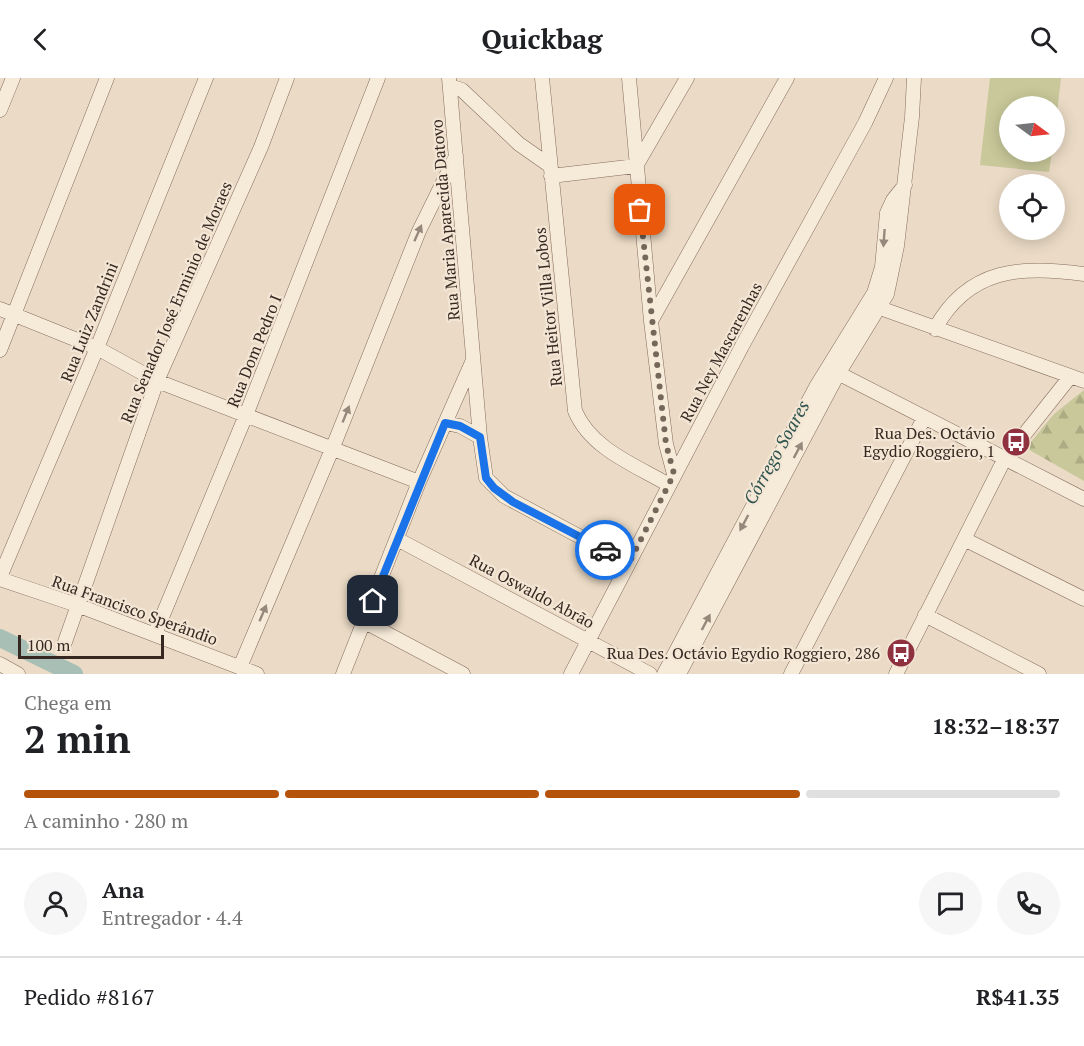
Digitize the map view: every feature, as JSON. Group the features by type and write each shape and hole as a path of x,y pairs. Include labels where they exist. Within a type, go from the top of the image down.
{"street":[{"path":"0,110 13,78"},
{"path":"0,350 108,78"},
{"name":"Rua Luiz Zandrini","path":"0,578 97,348 206,78"},
{"name":"Rua Senador José Erminio de Moraes","path":"65,642 157,381 261,147 287,78"},
{"name":"Rua Dom Pedro I","path":"155,634 246,415 378,78"},
{"name":"Rua Heitor Villa Lobos","path":"542,78 575,411 580,424 598,443 671,480"},
{"path":"629,78 651,321 671,480"},
{"path":"636,166 687,78"},
{"path":"651,321 786,78"},
{"name":"Rua Ney Mascarenhas","path":"571,674 671,480 836,178 886,78"},
{"path":"664,674 833,371 880,308 890,285 905,185 914,78"},
{"path":"450,82 462,90 550,171 636,166"},
{"name":"Rua Maria Aparecida Datovo","path":"450,82 480,437 486,478 504,496 629,563"},
{"path":"240,667 333,447 418,231 456,156"},
{"path":"679,674 874,293 882,267 887,213 893,200 905,185"},
{"path":"935,329 953,301 973,286 1000,273 1050,269 1084,274"},
{"path":"880,308 1084,381"},
{"path":"0,309 97,348 157,381 419,482"},
{"path":"344,674 419,482 473,359"},
{"path":"833,371 1084,499"},
{"path":"896,674 1004,460 1070,377"},
{"path":"791,674 924,418"},
{"path":"445,423 460,426 480,437"},
{"name":"Rua Oswaldo Abrão","path":"398,539 650,674"},
{"path":"963,539 1084,600"},
{"name":"Rua Francisco Sperândio","path":"0,578 257,674"},
{"path":"925,615 1039,674"},
{"path":"365,622 463,674"},
{"path":"0,664 18,674"}],"green space":[{"path":"990,78 1061,78 1059,96 999,96 999,162 1050,162 1049,172 980,165"},
{"path":"1084,390 1084,481 1026,448 1054,414"}],"waterway":[{"path":"0,638 74,674"}],"way so far":[{"path":"605,550 629,563 674,474 666,444 640,210"}],"place":[{"name":"Rua Des. Octávio Egydio Roggiero, 1","path":"1016,442"},
{"name":"Rua Des. Octávio Egydio Roggiero, 286","path":"901,653"}],"route":[{"path":"373,601 419,482 445,423 468,429 480,437 486,478 504,496 605,550"}],"water label":[{"name":"Córrego Soares","path":"776,452"}]}
